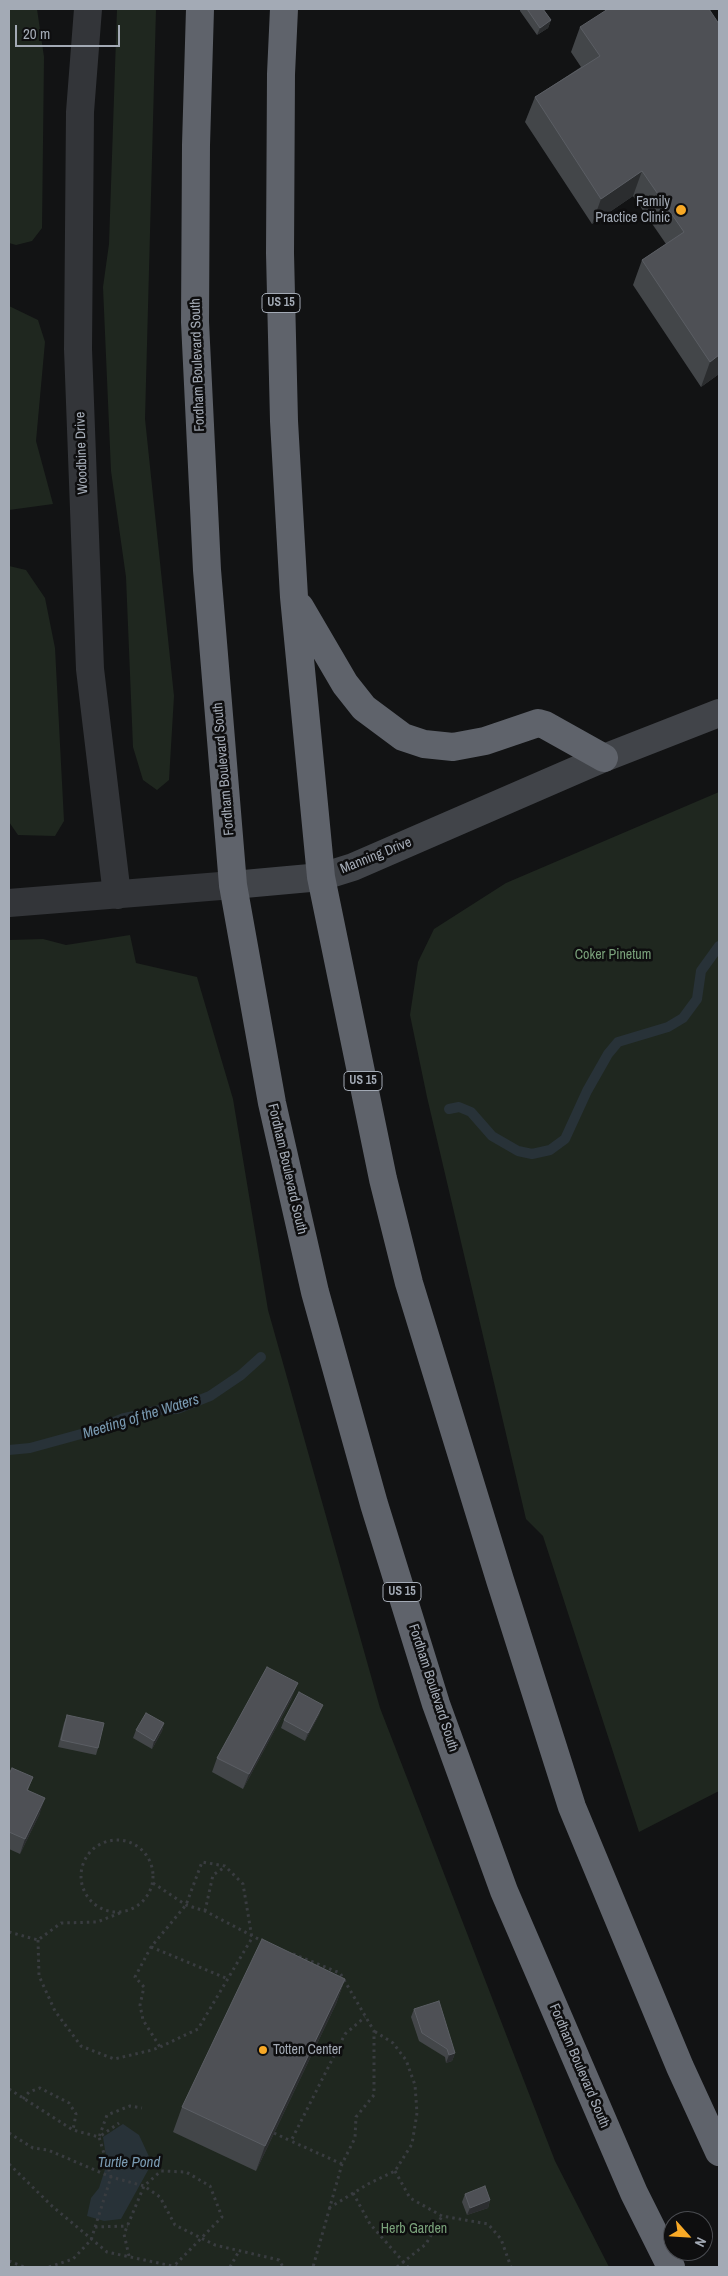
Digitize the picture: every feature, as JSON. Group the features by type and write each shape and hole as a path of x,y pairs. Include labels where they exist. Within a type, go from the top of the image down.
{"highway":[{"name":"Fordham Boulevard South","path":"200,9 196,145 195,322 207,570 232,885 272,1103 315,1292 374,1504 436,1704 504,1891 634,2193 671,2267"},
{"name":"US 15","path":"284,9 281,74 280,252 284,421 294,597 321,877 383,1179 409,1283 500,1580 572,1807 680,2067 719,2152"},
{"path":"294,597 344,684 364,708 403,737 424,744 453,747 486,741 538,723 545,725 604,758"}],"street":[{"name":"Woodbine Drive","path":"88,9 80,112 78,349 90,669 118,896"},
{"name":"Manning Drive","path":"9,903 118,896 321,877 385,854 604,758 719,714"}],"path":[{"path":"38,1940 61,1923 97,1922 125,1912 143,1901 153,1883 153,1870 149,1858 136,1845 118,1839 105,1841 94,1846 86,1856 80,1868 80,1880 84,1893 92,1903 102,1910 125,1912"},
{"path":"38,1940 39,1976 55,2011 81,2046 114,2059 160,2047 198,2029 252,1938 243,1884 225,1866 202,1862 186,1905 151,1948 136,1977 144,1987 140,2005 143,2020 160,2047"},
{"path":"205,1911 213,1875 225,1866"},
{"path":"153,1883 186,1905 205,1911 252,1938 270,1944"},
{"path":"9,1932 38,1940"},
{"path":"151,1948 228,1978"},
{"path":"287,1952 340,1973 374,2031 393,2043 406,2060 415,2085 417,2112 412,2144 395,2171 353,2193 328,2209"},
{"path":"291,2141 345,2034 365,2017"},
{"path":"314,2267 328,2209 342,2164 354,2138 356,2117 374,2095 374,2031"},
{"path":"23,2099 29,2092 40,2088 69,2102 76,2114 73,2130"},
{"path":"9,2089 73,2130 99,2137"},
{"path":"49,2267 73,2259 91,2240 111,2178 99,2137 107,2115 130,2106 142,2108"},
{"path":"99,2137 119,2123"},
{"path":"9,2132 33,2148 48,2150 111,2178 144,2186 160,2197 176,2225 215,2245 279,2260 283,2267"},
{"path":"274,2133 342,2164"},
{"path":"9,2164 91,2240 107,2252 176,2267 222,2217 210,2186 186,2172 161,2171 144,2186 124,2234 129,2256"},
{"path":"395,2171 410,2198 442,2216 488,2224 501,2239 511,2267"},
{"path":"353,2193 370,2224 408,2267"},
{"path":"397,2267 426,2244 442,2216"},
{"path":"95,2227 128,2226"},
{"path":"230,2267 239,2251"},
{"path":"9,2261 24,2267"}],"green space":[{"path":"9,9 37,9 44,57 42,228 32,241 16,245 9,243"},
{"path":"117,9 156,9 145,419 174,696 169,780 157,790 143,780 133,747 126,577 111,471 103,287 109,244"},
{"path":"9,306 38,320 45,342 36,441 53,504 9,510"},
{"path":"9,566 26,570 45,598 55,648 64,821 55,836 18,835 9,822"},
{"name":"Coker Pinetum","path":"719,792 719,1791 639,1832 543,1536 526,1519 427,1097 410,1015 418,962 434,929 506,883"},
{"name":"Herb Garden","path":"130,935 136,963 197,977 233,1099 268,1310 380,1708 555,2161 609,2267 9,2267 9,940 43,939 66,945"}],"water":[{"name":"Turtle Pond","path":"123,2124 139,2135 152,2163 121,2219 104,2221 87,2216 91,2198 99,2188 107,2163 103,2137"}],"building":[{"path":"527,9 543,9 551,20 540,28"},
{"name":"Family Practice Clinic","path":"608,9 709,9 719,24 719,355 710,362 642,260 684,232 642,171 601,199 535,97 600,56 580,27"},
{"path":"267,1667 298,1683 249,1774 217,1758"},
{"path":"299,1692 323,1705 308,1733 284,1720"},
{"path":"146,1713 164,1723 154,1741 136,1730"},
{"path":"67,1715 104,1723 98,1748 61,1740"},
{"path":"12,1768 33,1777 27,1790 45,1798 25,1839 9,1832 9,1774"},
{"name":"Totten Center","path":"262,1939 345,1979 265,2146 182,2107"},
{"path":"439,2001 455,2053 449,2055 447,2049 422,2033 414,2009"},
{"path":"485,2186 490,2200 470,2208 465,2194"}],"waterway":[{"name":"Meeting of the Waters","path":"449,1109 459,1107 471,1112 492,1136 518,1151 532,1154 550,1150 565,1139 587,1091 608,1054 618,1042 668,1027 683,1018 697,999 701,971 719,946"},
{"name":"Meeting of the Waters","path":"9,1450 30,1448 92,1431 124,1418 159,1410 177,1409 210,1396 241,1375 261,1357"}],"place":[{"name":"Family Practice Clinic","path":"681,210"},
{"name":"Totten Center","path":"263,2050"}]}
